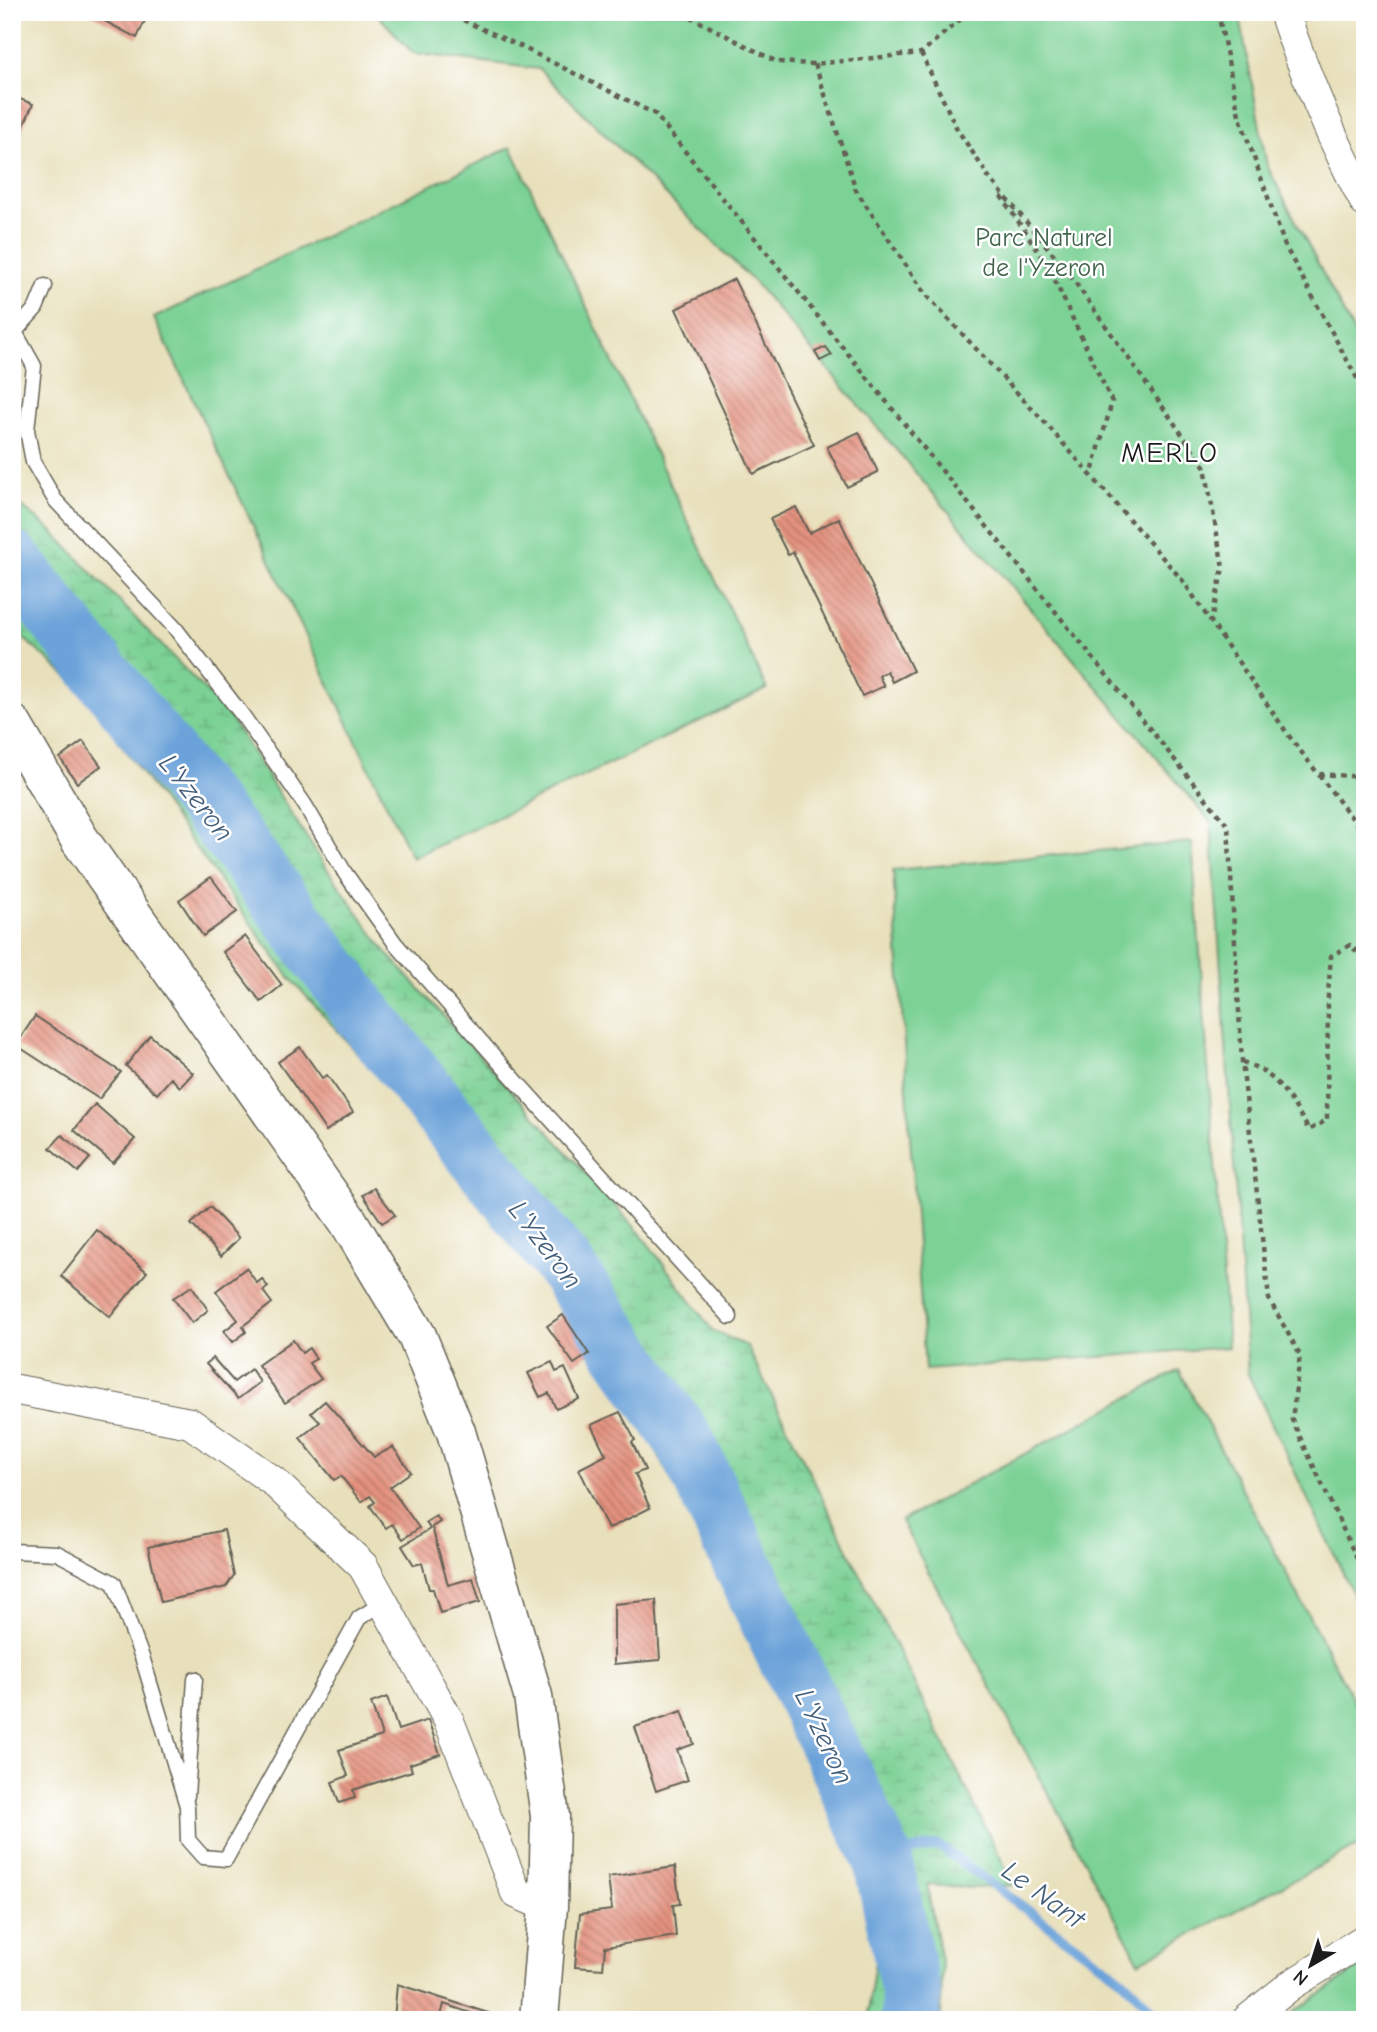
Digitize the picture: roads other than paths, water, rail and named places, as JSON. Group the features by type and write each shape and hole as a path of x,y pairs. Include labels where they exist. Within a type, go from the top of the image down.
{"main road":[{"path":"12,724 80,839 348,1221 417,1336 456,1432 533,1696 550,1816 548,1907 539,2020"}],"street":[{"path":"1284,12 1332,140 1365,202"},
{"path":"12,1389 190,1423 273,1481 363,1566 449,1721 516,1893 548,1907"},
{"path":"1247,2020 1291,1985 1365,1939"}],"lane":[{"path":"45,286 36,307 14,335 34,366 27,430 33,462 55,500 184,639 243,716 304,805 345,873 396,943 499,1062 730,1317"},
{"path":"12,1551 57,1553 114,1583 143,1660 187,1806"},
{"path":"195,1679 187,1806 188,1840 203,1857 226,1859 359,1618 383,1603"}],"waterway":[{"name":"L'Yzeron","path":"12,561 238,844 362,1012 563,1264 685,1442 882,1857 911,1992 910,2020"},
{"name":"Le Nant","path":"882,1857 938,1845 1122,1979 1162,2020"}],"district":[{"name":"MERLO","path":"1170,452"}],"park label":[{"name":"Parc Naturel de l'Yzeron","path":"1044,252"}]}
